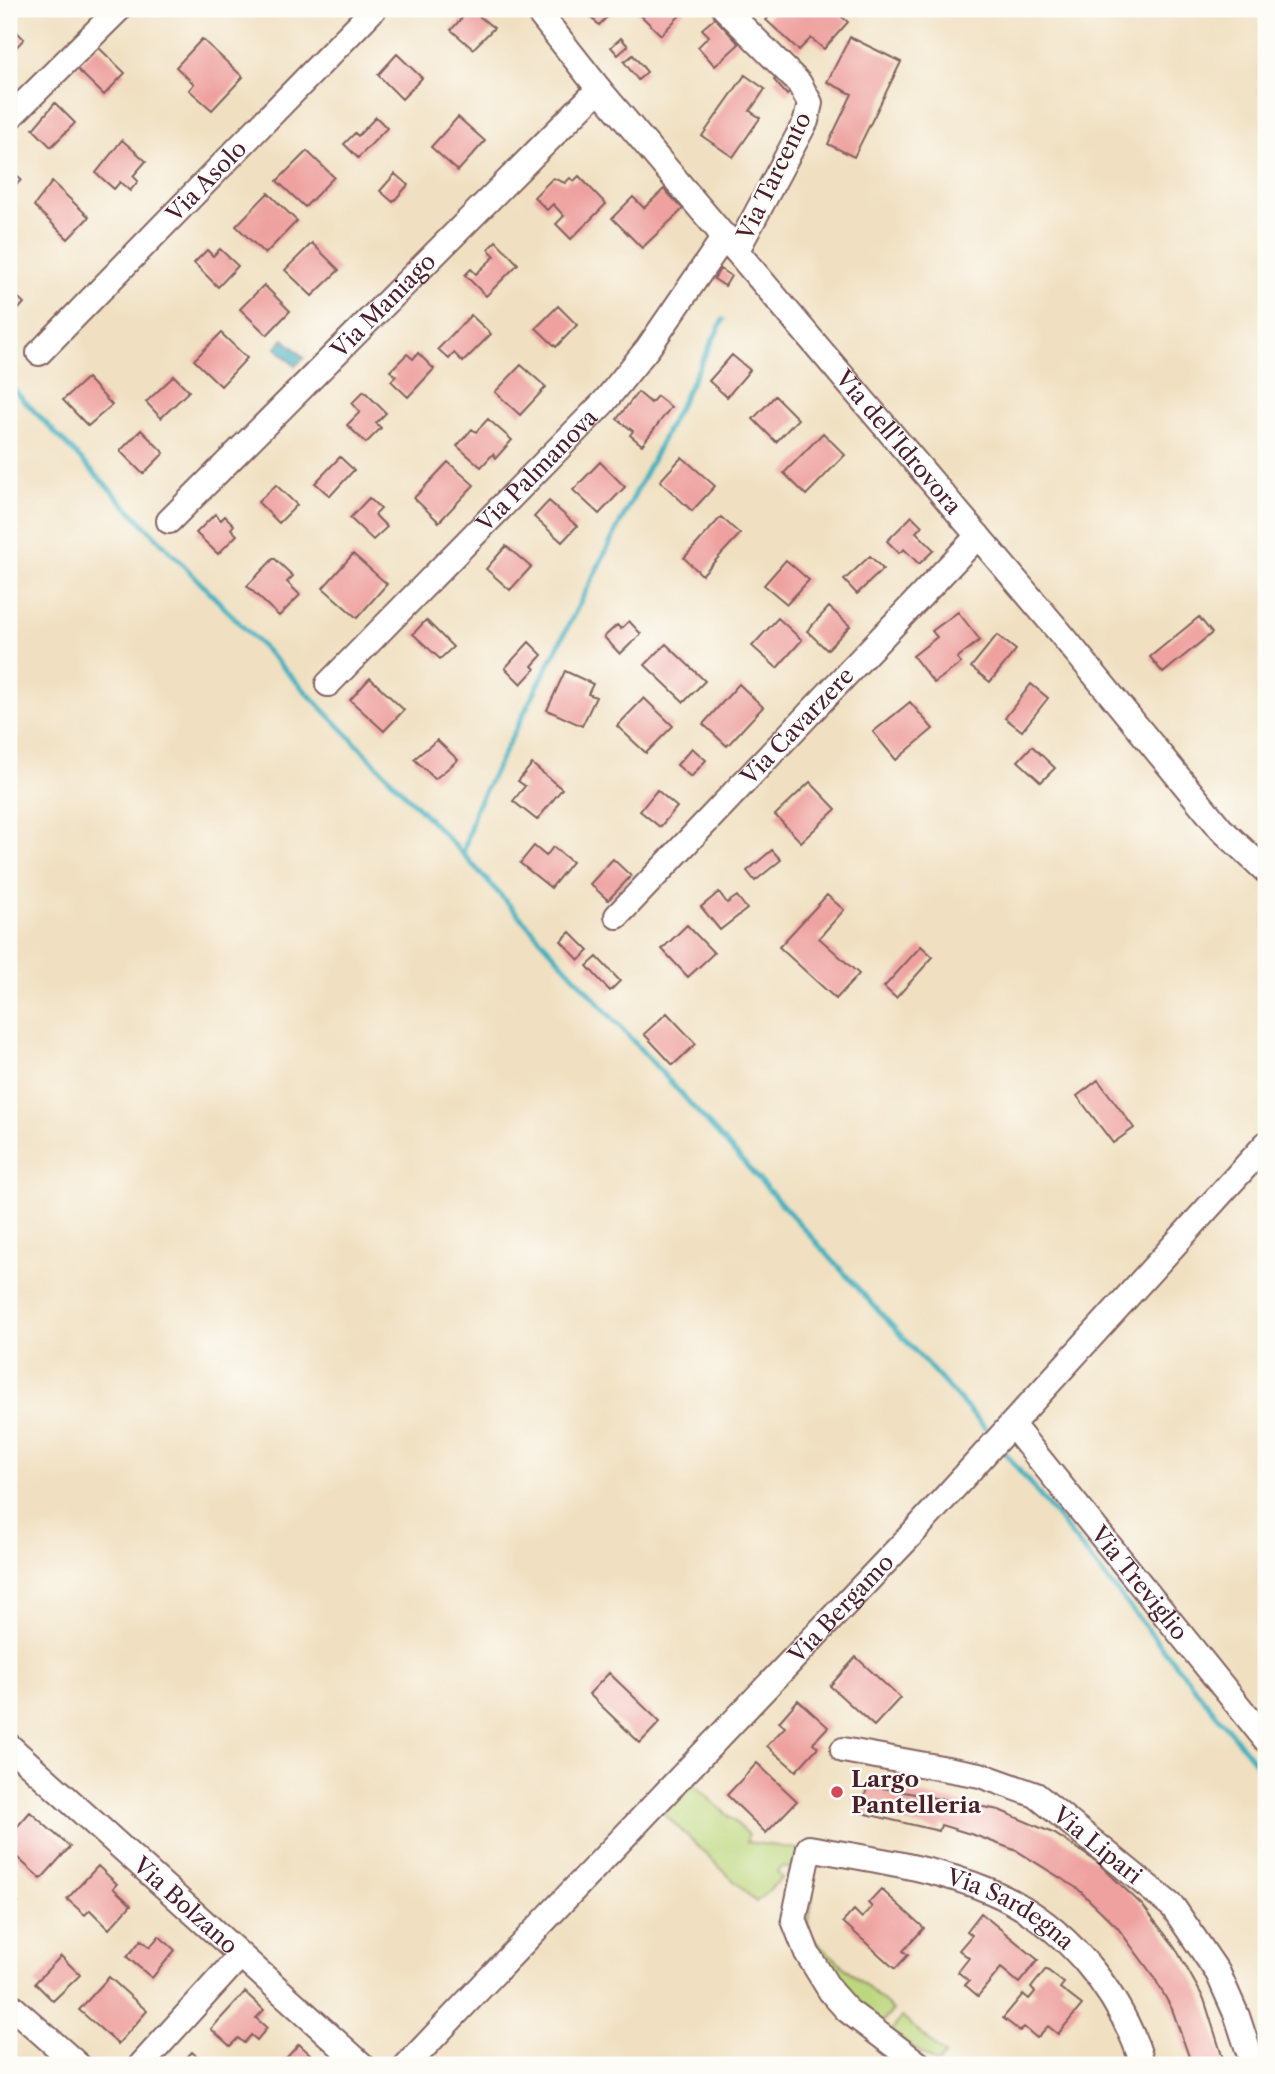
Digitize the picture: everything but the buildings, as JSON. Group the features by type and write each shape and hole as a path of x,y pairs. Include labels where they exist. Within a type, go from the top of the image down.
{"street":[{"path":"9,118 119,9"},
{"name":"Via Asolo","path":"38,353 374,9"},
{"name":"Via dell'Idrovora","path":"536,9 599,89 978,536 1221,829 1266,871"},
{"name":"Via Tarcento","path":"725,9 799,83 810,103 806,121 731,243"},
{"name":"Via Maniago","path":"169,521 599,89"},
{"name":"Via Palmanova","path":"328,684 604,402 731,243"},
{"name":"Via Cavarzere","path":"617,916 978,536"},
{"name":"Via Bergamo","path":"407,2065 912,1534 1266,1144"},
{"name":"Via Treviglio","path":"1012,1425 1266,1740"},
{"name":"Via Bolzano","path":"9,1746 362,2065"},
{"name":"Via Lipari","path":"844,1751 980,1775 1036,1796 1173,1907 1218,1973 1237,2015 1252,2065"},
{"name":"Via Sardegna","path":"920,2065 847,2010 831,1992 807,1952 794,1920 809,1848 946,1876 990,1891 1027,1910 1056,1932 1097,1976 1122,2015 1143,2065"},
{"path":"141,2065 240,1956"},
{"path":"9,2004 78,2065"}],"green space":[{"path":"689,1780 748,1834 747,1842 799,1849 795,1869 781,1867 777,1872 782,1878 756,1902 659,1809"},
{"path":"805,1894 813,1896 808,1927 811,1937 893,2010 881,2024 830,1980 809,1952 800,1921"},
{"path":"902,2017 945,2055 937,2064 891,2032"}],"water":[{"path":"284,339 304,358 295,366 276,348"}],"waterway":[{"path":"463,854 475,810 723,320"},
{"path":"9,385 463,854 986,1429"},
{"path":"1006,1454 1266,1776"}],"place":[{"name":"Largo Pantelleria","path":"837,1792"}]}
